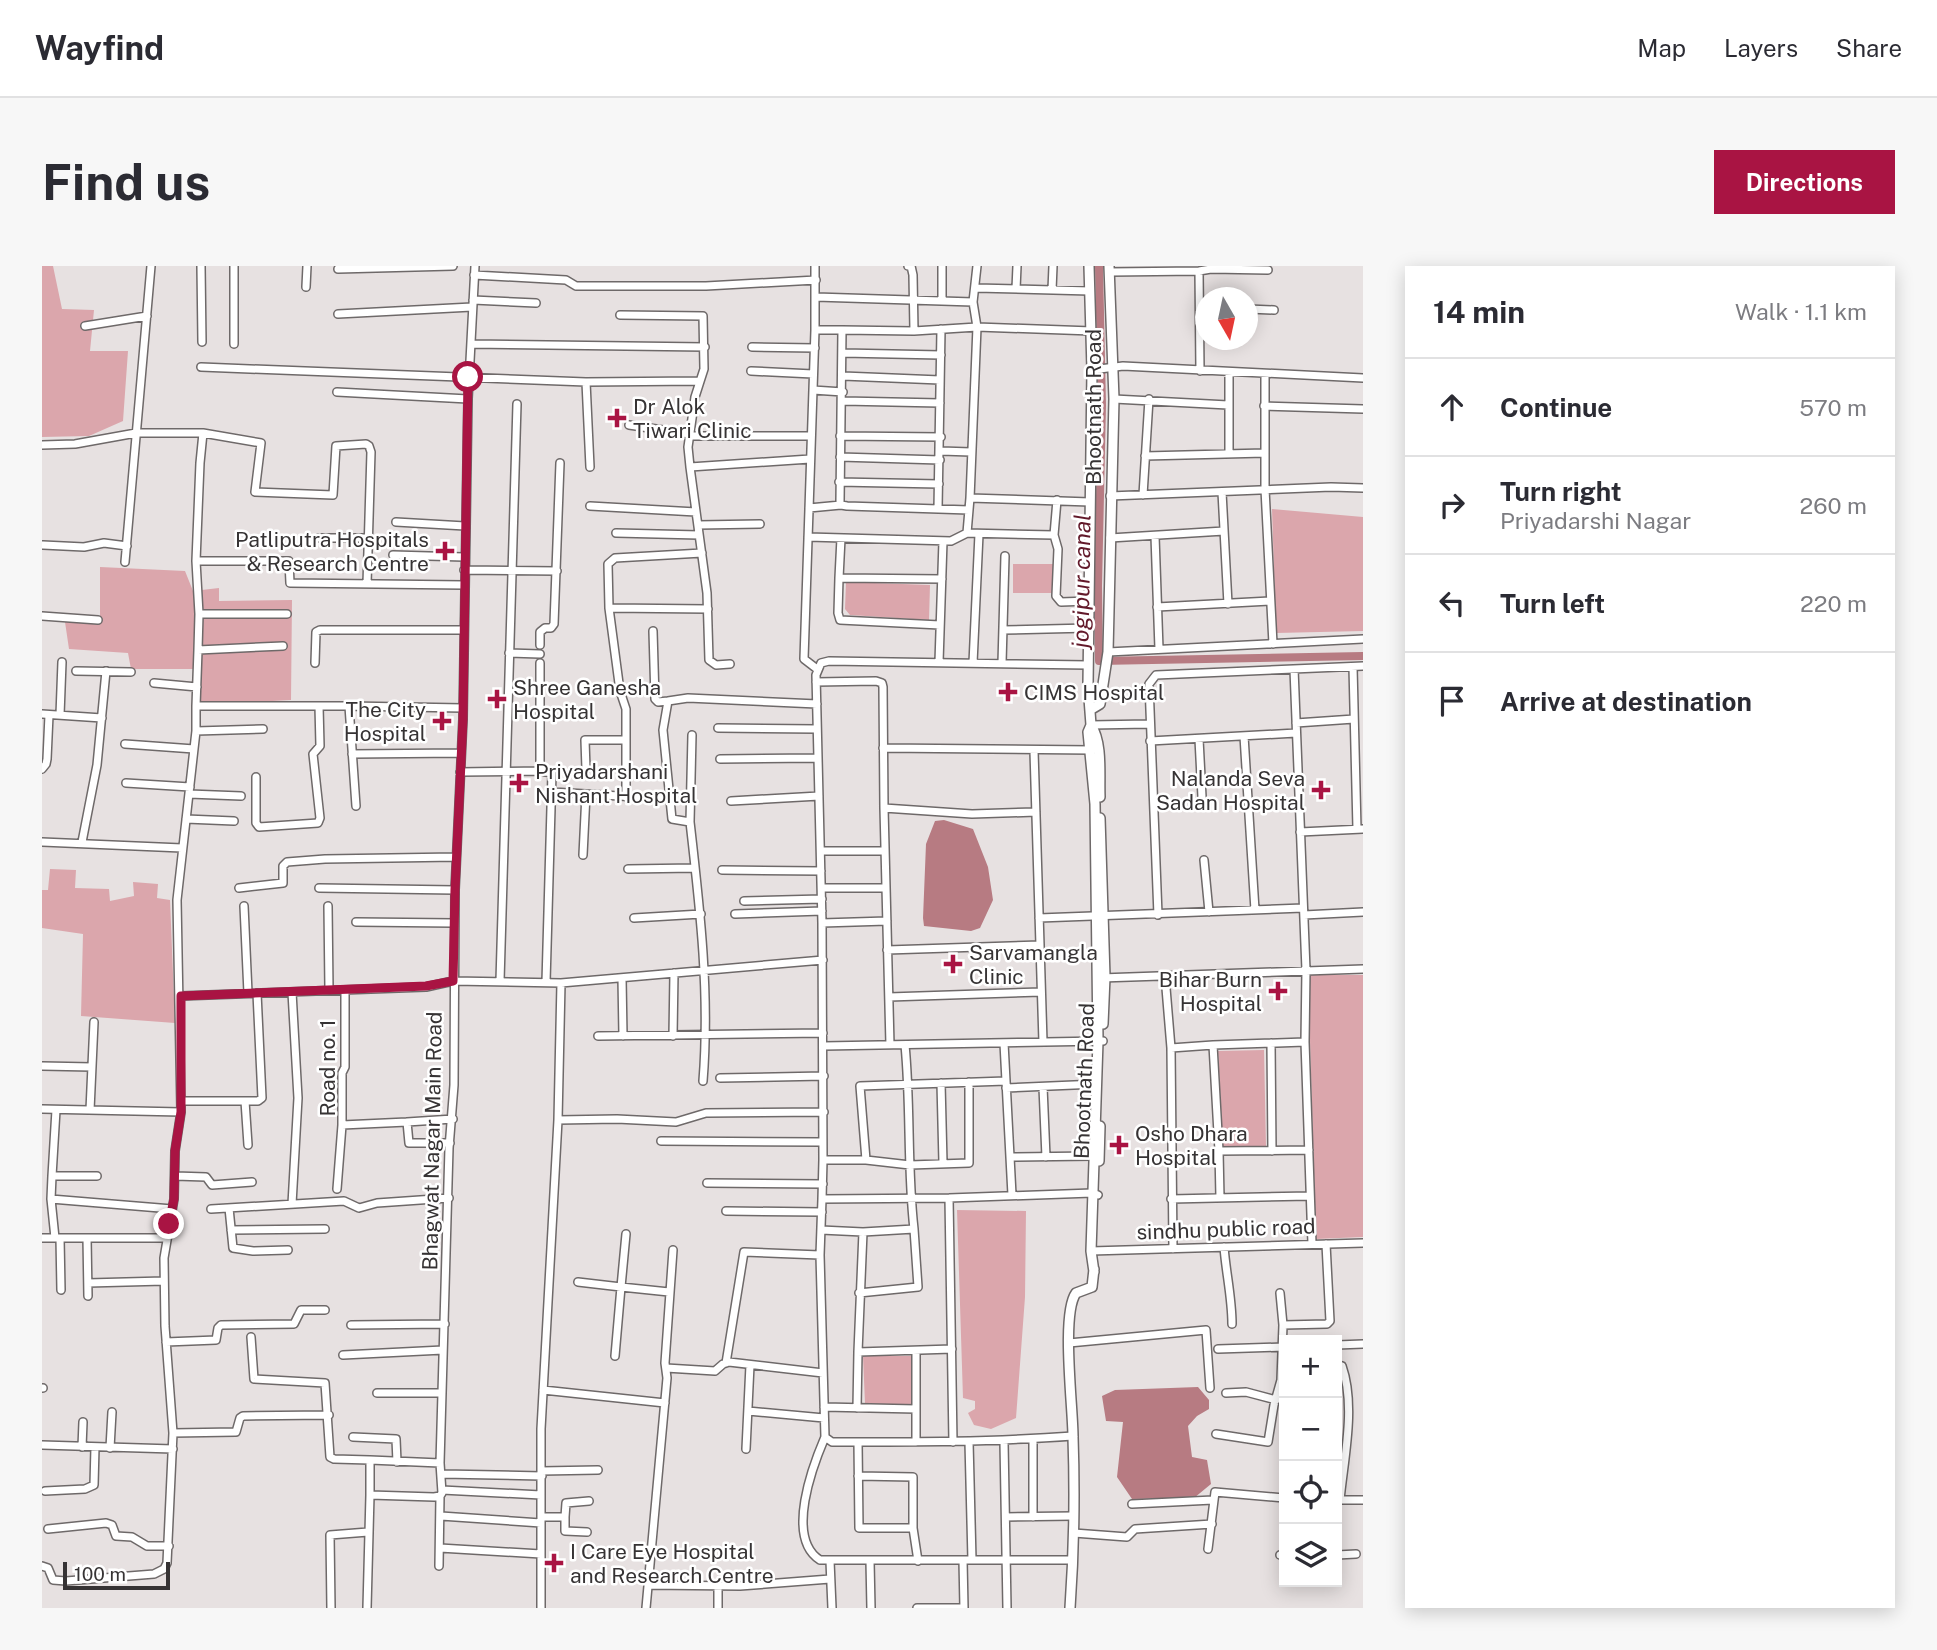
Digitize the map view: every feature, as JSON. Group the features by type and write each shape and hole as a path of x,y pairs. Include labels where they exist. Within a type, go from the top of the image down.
{"street":[{"path":"125,562 152,266"},
{"path":"201,266 202,342"},
{"path":"233,266 234,344"},
{"path":"306,287 307,266"},
{"path":"338,268 453,266"},
{"path":"815,266 804,659 817,669"},
{"path":"908,266 911,266 913,275 914,331"},
{"path":"942,266 942,301"},
{"path":"967,533 978,327 973,302 977,266"},
{"path":"1016,289 1017,266"},
{"path":"1052,290 1053,266"},
{"name":"Bhootnath Road","path":"1070,1608 1074,1533 1069,1343 1073,1297 1076,1293 1092,1287 1094,1272 1101,978 1094,750 1096,732 1091,725 1088,665 1095,369 1089,266"},
{"path":"1110,269 1268,270"},
{"name":"Bhootnath Road","path":"1090,710 1100,704 1107,655 1114,399 1110,269"},
{"path":"475,270 566,281 573,286 706,286 816,279"},
{"name":"Bhagwat Nagar Main Road","path":"439,1566 443,1350 453,1119 454,923 463,708 468,377 475,270"},
{"path":"1199,271 1200,287"},
{"path":"976,288 1090,290"},
{"path":"816,297 973,302"},
{"path":"338,314 472,304 536,303"},
{"path":"1258,309 1274,310"},
{"path":"620,315 704,316 704,369 695,397 690,435 690,467 708,608 709,660 716,665 730,664"},
{"path":"85,326 147,316"},
{"path":"815,330 914,331 978,327 1092,331"},
{"path":"938,509 941,456 941,329"},
{"path":"841,505 839,482 843,401 842,330"},
{"path":"471,344 705,348"},
{"path":"752,346 814,348"},
{"path":"1200,371 1201,350"},
{"path":"843,353 940,355"},
{"path":"1095,369 1123,366 1363,378"},
{"path":"201,367 586,382 700,381"},
{"path":"751,371 813,374"},
{"path":"1229,372 1229,454"},
{"path":"1265,374 1265,489 1273,644"},
{"path":"843,376 940,380"},
{"path":"586,382 590,467"},
{"path":"813,390 843,392"},
{"path":"337,392 468,399"},
{"path":"1114,399 1228,405"},
{"path":"1143,495 1149,399"},
{"path":"843,401 940,402"},
{"path":"500,981 517,404"},
{"path":"1264,406 1363,409"},
{"path":"629,425 690,435 811,436"},
{"path":"42,445 75,444 136,433 203,433 261,443 255,492 333,495 336,446 369,446 367,584"},
{"path":"42,1566 48,1568 50,1577 59,1581 154,1574 166,1567 173,1433 164,1280 166,1238 172,1209 175,1151 182,1101 177,900 194,749 199,614 196,561 203,433"},
{"path":"840,436 941,437"},
{"path":"840,457 941,456 971,452"},
{"path":"1145,456 1265,453"},
{"path":"690,467 810,459"},
{"path":"509,653 540,649 540,632 554,624 560,463"},
{"path":"839,482 939,484"},
{"path":"1110,496 1363,488"},
{"path":"1222,492 1228,604"},
{"path":"970,498 1090,502"},
{"path":"1057,500 1054,535 1058,549 1056,596 1061,602 1089,601"},
{"path":"808,508 841,505 969,510"},
{"path":"590,506 696,512"},
{"path":"396,522 465,526"},
{"path":"698,525 760,524"},
{"path":"1110,538 1224,531"},
{"path":"616,533 699,535"},
{"path":"808,537 951,541 967,533 1054,535"},
{"path":"973,663 979,534"},
{"path":"1155,536 1159,649"},
{"path":"319,538 369,538"},
{"path":"841,538 840,620 940,625"},
{"path":"939,662 943,541"},
{"path":"43,545 84,547 104,543 127,546"},
{"path":"626,797 625,703 620,691 609,608 608,564 612,559 702,553"},
{"path":"393,555 464,557"},
{"path":"1002,663 1005,556"},
{"path":"196,561 289,561 290,583 464,585"},
{"path":"464,570 557,571"},
{"path":"839,578 942,579"},
{"path":"1157,607 1270,601"},
{"path":"609,608 708,608"},
{"path":"199,614 287,614"},
{"path":"42,615 98,620"},
{"path":"1003,629 1089,628"},
{"path":"314,663 316,632 320,629 463,630"},
{"path":"653,631 655,699 658,702 688,698 817,704"},
{"path":"1107,655 1159,649 1363,639"},
{"path":"198,650 283,646"},
{"path":"1073,1560 830,1562 814,1556 805,1535 803,1519 809,1474 825,1437 820,1255 824,1112 823,960 816,682 817,669 821,663 829,661 1088,665"},
{"path":"60,715 62,662"},
{"path":"540,663 540,771"},
{"path":"1158,915 1149,724 1149,684 1156,675 1363,666"},
{"path":"1300,832 1360,829 1359,748 1354,719 1353,667"},
{"path":"1294,670 1306,970 1305,1042 1312,1244"},
{"path":"76,671 131,672"},
{"path":"82,842 97,765 106,671"},
{"path":"154,682 197,687"},
{"path":"816,682 882,683 890,1045"},
{"path":"668,701 663,730 672,819 690,822"},
{"path":"1354,702 1363,702"},
{"path":"349,705 356,806"},
{"path":"195,706 349,705 463,708"},
{"path":"256,777 257,825 318,822 320,818 313,754 320,746 319,706"},
{"path":"42,769 47,759 45,714 102,718"},
{"path":"1296,723 1354,719"},
{"path":"1091,725 1149,724"},
{"path":"195,731 263,729"},
{"path":"718,729 817,729"},
{"path":"1150,741 1296,733"},
{"path":"692,735 690,822 705,971 704,1082"},
{"path":"1244,736 1255,910"},
{"path":"1199,739 1202,797"},
{"path":"586,769 585,740 626,740"},
{"path":"125,744 194,749"},
{"path":"883,748 1094,750"},
{"path":"1034,751 1043,1042"},
{"path":"352,754 461,753"},
{"path":"720,759 818,758"},
{"path":"460,772 552,773 545,982"},
{"path":"126,783 242,796"},
{"path":"552,792 670,799"},
{"path":"583,855 586,794"},
{"path":"731,800 819,796"},
{"path":"884,808 972,814 1036,812"},
{"path":"186,819 234,821"},
{"path":"42,842 182,848"},
{"path":"821,851 885,851"},
{"path":"239,888 284,883 283,866 287,862 456,857"},
{"path":"1204,860 1209,912"},
{"path":"628,869 695,868"},
{"path":"722,870 821,871"},
{"path":"319,888 455,890"},
{"path":"821,888 886,888"},
{"path":"744,901 822,899"},
{"path":"244,906 248,993"},
{"path":"328,906 329,990"},
{"path":"1039,918 1099,918 1255,910 1363,912"},
{"path":"735,914 822,911"},
{"path":"634,918 701,914"},
{"path":"822,923 887,921"},
{"path":"356,922 454,923"},
{"path":"887,950 1040,945"},
{"path":"181,996 426,986 453,981 562,983 823,960"},
{"path":"1101,978 1363,968"},
{"path":"673,1036 674,973"},
{"path":"1165,976 1171,1048 1172,1249"},
{"path":"622,978 623,1036"},
{"path":"541,1608 543,1390 558,1120 562,983"},
{"name":"Road no. 1","path":"345,990 342,1125 453,1119"},
{"path":"292,992 298,1098 292,1204"},
{"path":"889,997 1041,992"},
{"path":"182,1101 258,1101 262,1098 257,993"},
{"path":"90,1111 94,1022"},
{"path":"598,1036 823,1033"},
{"path":"824,1046 1100,1041"},
{"name":"Bhootnath Road","path":"1095,1194 1093,1156 1100,1041"},
{"path":"1171,1048 1305,1042"},
{"path":"1004,1043 1012,1195"},
{"path":"1271,1043 1272,1151"},
{"path":"859,1293 918,1287 911,1198 909,1084 905,1045"},
{"path":"1213,1045 1220,1198"},
{"path":"42,1066 92,1067"},
{"path":"720,1079 824,1076"},
{"path":"866,1160 860,1086 969,1082 1043,1087 1097,1084"},
{"path":"823,1160 866,1160 910,1165 969,1163 969,1082"},
{"path":"941,1083 943,1164"},
{"path":"1043,1087 1046,1157"},
{"path":"245,1101 248,1145"},
{"path":"42,1109 181,1112"},
{"path":"56,1110 51,1199 61,1290"},
{"path":"558,1120 676,1122 706,1114 824,1112"},
{"path":"407,1122 409,1143 450,1143"},
{"path":"337,1189 342,1125"},
{"path":"661,1141 822,1142"},
{"path":"1219,1151 1309,1150"},
{"path":"1010,1157 1093,1156"},
{"path":"52,1176 97,1176"},
{"path":"175,1176 209,1178 212,1185 252,1182"},
{"path":"707,1184 823,1184"},
{"path":"822,1199 1095,1194"},
{"path":"1171,1199 1310,1196"},
{"path":"211,1209 344,1201 359,1208 377,1203 449,1198"},
{"path":"949,1198 953,1442"},
{"path":"51,1199 172,1209"},
{"path":"229,1208 232,1246 236,1250 288,1250"},
{"path":"726,1211 822,1212"},
{"path":"230,1230 325,1228"},
{"path":"821,1230 863,1233 914,1229"},
{"path":"857,1408 863,1233"},
{"path":"615,1356 626,1234"},
{"path":"42,1238 166,1238"},
{"path":"87,1238 88,1296"},
{"name":"sindhu public road","path":"1093,1251 1363,1242"},
{"path":"1283,1325 1327,1324 1330,1321 1326,1244"},
{"path":"1224,1247 1227,1291 1232,1300 1232,1324"},
{"path":"646,1608 665,1403 673,1250"},
{"path":"726,1363 744,1252 820,1255"},
{"path":"88,1283 164,1280"},
{"path":"578,1282 669,1292"},
{"path":"1280,1293 1283,1335"},
{"path":"166,1342 216,1340 221,1325 294,1324 297,1323 299,1311 325,1310"},
{"path":"351,1325 445,1324"},
{"path":"1069,1343 1206,1330 1210,1388"},
{"path":"251,1337 254,1379 325,1383 332,1458 440,1463"},
{"path":"1342,1345 1363,1344"},
{"path":"1219,1349 1279,1347"},
{"path":"858,1352 952,1349"},
{"path":"343,1355 443,1350"},
{"path":"916,1351 916,1442"},
{"path":"666,1368 715,1371 726,1363 823,1373"},
{"path":"746,1449 750,1365"},
{"path":"1342,1366 1349,1402 1342,1464"},
{"path":"543,1390 665,1403"},
{"path":"1216,1434 1268,1442 1279,1390"},
{"path":"1226,1393 1246,1392 1276,1400"},
{"path":"377,1393 442,1393"},
{"path":"824,1407 916,1409"},
{"path":"748,1411 824,1418"},
{"path":"110,1448 112,1412"},
{"path":"173,1433 236,1432 243,1416 328,1415"},
{"path":"82,1447 83,1422"},
{"path":"825,1437 832,1442 1004,1442 1073,1436"},
{"path":"353,1437 396,1439 397,1462"},
{"path":"1033,1439 1033,1517"},
{"path":"858,1442 859,1528 913,1528"},
{"path":"969,1442 972,1560"},
{"path":"1004,1442 1007,1608"},
{"path":"42,1445 173,1449"},
{"path":"45,1491 85,1489 94,1485 94,1447"},
{"path":"367,1608 370,1460"},
{"path":"442,1474 542,1473 598,1469"},
{"path":"858,1476 913,1477 913,1528 918,1561"},
{"path":"1208,1549 1215,1492 1279,1498"},
{"path":"370,1495 541,1495"},
{"path":"1132,1504 1213,1500"},
{"path":"1342,1500 1363,1500"},
{"path":"587,1532 565,1531 565,1517 566,1503 589,1502"},
{"path":"441,1516 541,1520 565,1517"},
{"path":"1006,1517 1073,1516"},
{"path":"48,1529 110,1524 120,1538 132,1537 147,1546 169,1545"},
{"path":"1074,1533 1125,1537 1133,1530 1212,1524"},
{"path":"331,1608 330,1535 368,1532"},
{"path":"440,1548 541,1554"},
{"path":"1342,1555 1356,1555"},
{"path":"918,1608 964,1608 963,1560"},
{"path":"870,1561 871,1608"},
{"path":"830,1562 832,1608"},
{"path":"648,1585 788,1584 830,1579"},
{"path":"718,1586 718,1608"}],"shaded area":[{"path":"42,266 53,266 62,309 94,310 90,351 128,351 123,421 89,436 42,437"},
{"path":"1272,509 1363,517 1363,631 1276,633"},
{"path":"1013,564 1056,564 1054,593 1013,593"},
{"path":"100,567 185,571 193,591 219,588 219,601 292,600 291,700 196,705 193,669 131,669 128,653 69,649 65,622 100,623"},
{"path":"846,582 930,585 929,620 850,615 845,609"},
{"path":"944,820 973,829 988,867 993,900 980,928 971,931 924,926 926,844 935,821"},
{"path":"50,869 76,870 75,888 109,889 110,901 134,896 133,882 158,884 157,898 170,900 175,1023 81,1016 83,934 42,928 42,890 48,890"},
{"path":"1308,975 1363,975 1363,1237 1316,1239"},
{"path":"1264,1050 1266,1146 1223,1148 1218,1051"},
{"path":"957,1210 1026,1211 1025,1297 1016,1418 991,1429 974,1425 968,1413 975,1409 975,1401 963,1398"},
{"path":"863,1356 913,1356 913,1406 865,1404"},
{"path":"1198,1387 1209,1400 1209,1409 1197,1416 1188,1426 1192,1457 1207,1460 1211,1484 1194,1498 1132,1499 1117,1477 1123,1422 1106,1421 1102,1396 1115,1390"}],"waterway":[{"name":"jogipur canal","path":"1099,266 1102,405 1099,661 1363,656"}],"place":[{"name":"Dr Alok Tiwari Clinic","path":"617,418"},
{"name":"Patliputra Hospitals & Research Centre","path":"445,551"},
{"name":"CIMS Hospital","path":"1008,692"},
{"name":"Shree Ganesha Hospital","path":"497,699"},
{"name":"The City Hospital","path":"442,721"},
{"name":"Priyadarshani Nishant Hospital","path":"519,783"},
{"name":"Nalanda Seva Sadan Hospital","path":"1321,790"},
{"name":"Sarvamangla Clinic","path":"953,964"},
{"name":"Bihar Burn Hospital","path":"1278,991"},
{"name":"Osho Dhara Hospital","path":"1119,1145"},
{"name":"I Care Eye Hospital and Research Centre","path":"554,1563"}],"route":[{"path":"169,1224 174,1199 175,1151 182,1101 181,996 426,986 453,981 463,719 468,377"}]}
